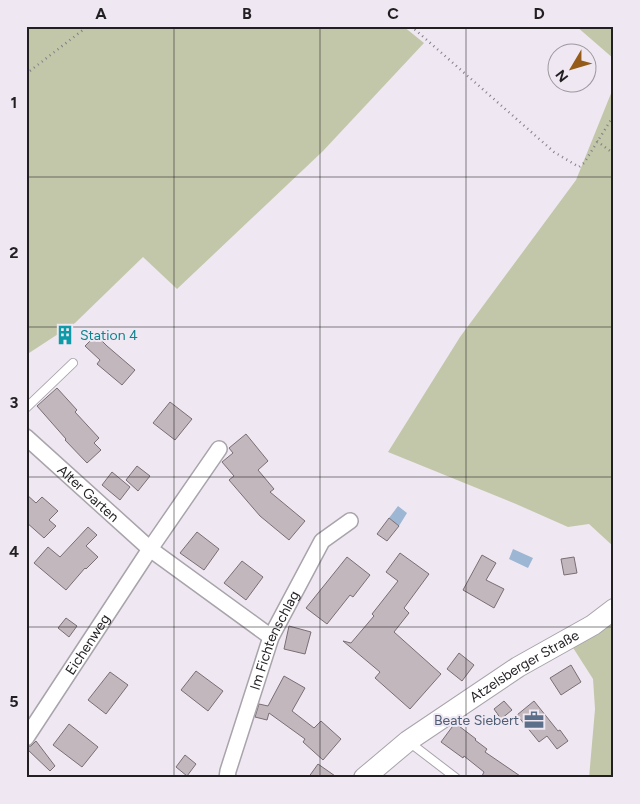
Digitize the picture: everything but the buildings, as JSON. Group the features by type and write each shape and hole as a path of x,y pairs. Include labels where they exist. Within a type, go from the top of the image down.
{"street":[{"name":"Alter Garten","path":"26,437 150,549 271,637"},
{"path":"150,549 219,449"},
{"name":"Im Fichtenschlag","path":"227,778 271,637 322,541 350,521"},
{"name":"Eichenweg","path":"26,738 150,549"},
{"name":"Atzelsberger Straße","path":"364,778 408,741 518,667 593,625 614,609"}],"lane":[{"path":"26,408 73,364"},
{"path":"408,741 456,778"}],"path":[{"path":"26,74 88,26"},
{"path":"411,26 554,152 579,166 584,163 614,115"},
{"path":"597,141 614,154"}],"green space":[{"path":"26,26 403,26 424,43 323,151 177,289 143,257 75,323 26,355"},
{"path":"576,26 614,26 614,59 598,45 598,42 594,42"},
{"path":"614,86 614,547 589,524 568,527 388,452 460,337 576,180"},
{"path":"614,612 614,778 589,778 595,709 593,679 570,643"}],"water":[{"path":"398,506 407,513 399,526 389,518"},
{"path":"513,549 533,558 528,568 509,559"}],"place":[{"name":"Station 4","path":"65,335"},
{"name":"Beate Siebert","path":"534,720"}]}
